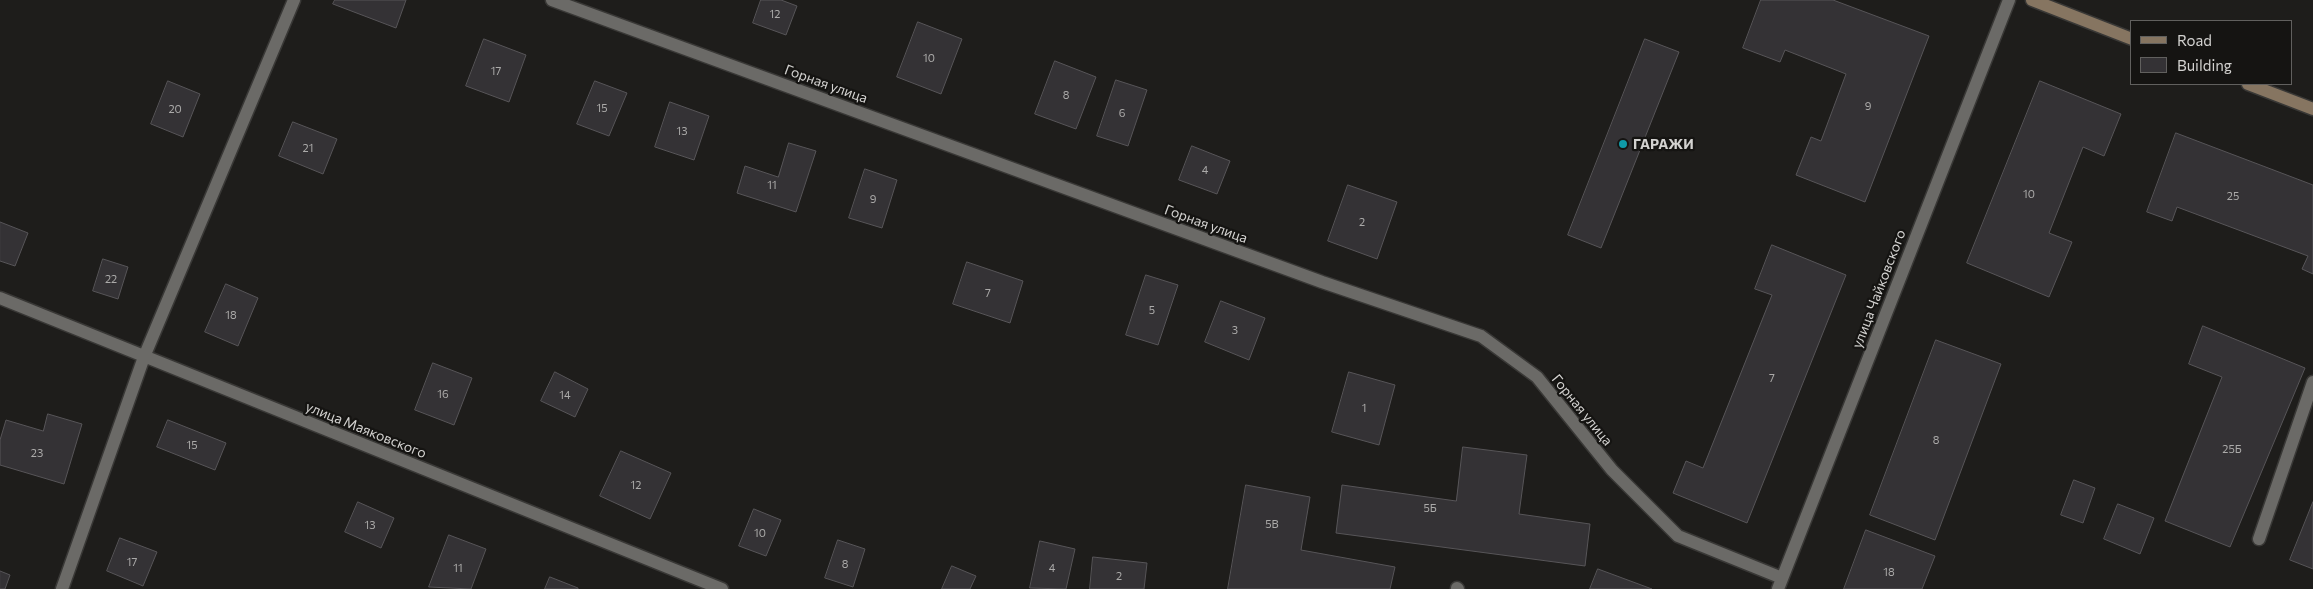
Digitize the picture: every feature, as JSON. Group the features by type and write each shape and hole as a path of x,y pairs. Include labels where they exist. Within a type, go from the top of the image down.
{"main road":[{"path":"2032,0 2130,38"},
{"path":"2251,85 2313,109"}],"street":[{"path":"62,589 144,357 294,0"},
{"name":"Горная улица","path":"552,0 1322,282 1481,336 1537,377 1612,470 1678,536 1780,583"},
{"name":"улица Чайковского","path":"1780,583 2009,0"},
{"name":"улица Маяковского","path":"0,298 722,589"},
{"path":"2260,539 2313,382"}],"building":[{"path":"335,0 406,0 396,28 333,4"},
{"path":"761,0 781,0 797,6 786,35 753,23"},
{"path":"1761,0 1833,0 1929,36 1865,202 1796,175 1811,137 1821,141 1846,74 1785,50 1780,62 1743,48"},
{"path":"918,22 962,39 941,94 897,77"},
{"path":"484,39 526,55 509,102 466,86"},
{"name":"ГАРАЖИ","path":"1645,39 1679,52 1601,248 1568,235"},
{"path":"1055,61 1096,77 1076,129 1035,114"},
{"path":"1116,80 1147,90 1128,146 1097,136"},
{"path":"168,81 200,94 183,137 151,124"},
{"path":"595,81 627,93 609,136 577,124"},
{"path":"2040,81 2121,114 2104,156 2083,147 2049,233 2072,242 2049,297 1967,263"},
{"path":"670,102 709,116 694,160 655,147"},
{"path":"293,122 337,139 323,174 279,156"},
{"path":"2176,133 2313,185 2313,274 2302,269 2308,256 2177,207 2172,221 2147,212"},
{"path":"789,143 816,151 796,212 737,193 745,166 778,177"},
{"path":"1192,146 1230,161 1217,194 1179,180"},
{"path":"865,169 897,180 882,228 849,218"},
{"path":"1348,185 1397,202 1377,259 1328,241"},
{"path":"0,222 28,233 15,266 0,261"},
{"path":"1772,245 1846,275 1747,523 1673,493 1686,461 1703,468 1772,295 1755,289"},
{"path":"103,259 128,267 118,299 93,291"},
{"path":"967,262 1023,281 1010,323 953,304"},
{"path":"1146,275 1178,285 1158,345 1126,335"},
{"path":"226,284 258,298 238,346 205,332"},
{"path":"1221,301 1265,318 1249,360 1205,342"},
{"path":"2203,326 2305,368 2230,547 2165,521 2222,377 2189,364"},
{"path":"1936,340 2001,364 1935,540 1870,515"},
{"path":"433,363 472,378 454,425 415,410"},
{"path":"555,372 588,389 575,417 541,401"},
{"path":"1349,372 1395,385 1379,445 1332,432"},
{"path":"48,414 82,424 64,484 0,465 0,440 6,420 43,431"},
{"path":"168,420 226,443 215,470 157,447"},
{"path":"1463,447 1527,455 1519,514 1590,524 1585,566 1336,533 1342,485 1456,501"},
{"path":"621,451 671,473 650,519 600,496"},
{"path":"2074,480 2095,488 2083,523 2061,515"},
{"path":"1246,485 1310,497 1301,550 1395,567 1390,589 1228,589"},
{"path":"358,502 394,518 381,548 345,532"},
{"path":"2313,502 2313,569 2290,560"},
{"path":"2118,504 2154,518 2140,554 2104,539"},
{"path":"754,509 781,520 766,556 739,546"},
{"path":"1866,530 1935,556 1922,589 1844,589"},
{"path":"449,535 486,549 471,589 429,587"},
{"path":"120,538 157,552 143,586 107,571"},
{"path":"838,540 865,549 853,587 825,578"},
{"path":"1040,541 1075,549 1066,589 1030,588"},
{"path":"1093,557 1147,563 1144,589 1090,589"},
{"path":"952,566 976,576 970,589 942,589"},
{"path":"1598,569 1652,589 1590,589"},
{"path":"0,571 10,575 5,589 0,589"},
{"path":"550,577 578,588 578,589 545,589"}],"place":[{"name":"ГАРАЖИ","path":"1623,144"}]}
